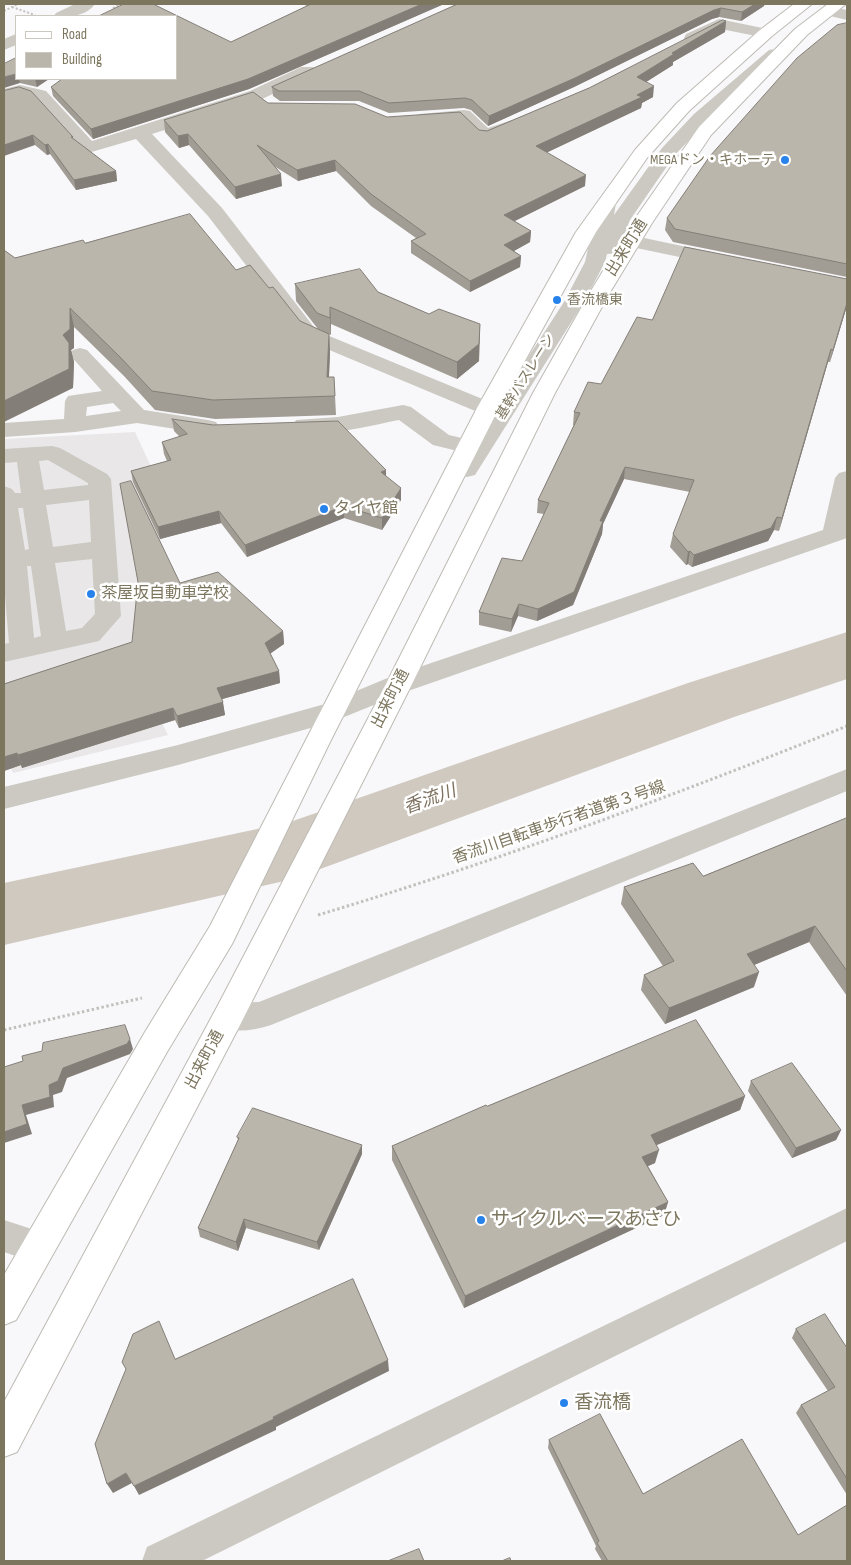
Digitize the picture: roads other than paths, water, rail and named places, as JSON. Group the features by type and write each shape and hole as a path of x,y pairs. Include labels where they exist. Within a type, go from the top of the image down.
{"main road":[{"path":"606,203 641,154 683,107 766,33 804,4"},
{"name":"出来町通","path":"4,1308 156,1042 221,935 332,712 422,541 488,408 608,236 801,32 833,7"},
{"name":"出来町通","path":"4,1439 228,1017 399,684 544,393 598,294 608,236"}],"street":[{"path":"64,15 87,4"},
{"path":"833,7 847,15"},
{"path":"676,46 719,24 766,33"},
{"path":"4,95 20,90 46,91 88,148 256,95 325,64"},
{"path":"256,95 275,108"},
{"path":"406,119 464,115 486,136 529,116"},
{"path":"140,132 215,212 310,335 488,408"},
{"name":"基幹バスレーン","path":"422,541 574,302 608,236 606,203"},
{"path":"608,236 734,262"},
{"path":"80,354 137,416"},
{"path":"75,425 76,401 119,396"},
{"path":"282,426 338,424 403,412 441,440 469,447"},
{"path":"4,430 75,425 137,416 225,428"},
{"path":"55,642 34,499 15,455 52,453 99,479 100,491 104,548 108,616 90,635 13,651 4,499 34,499 100,491"},
{"path":"4,798 178,755 332,712 399,684 841,532 847,478"},
{"path":"9,560 104,548"},
{"path":"228,1017 260,1015 847,780"},
{"path":"161,1561 847,1224"},
{"path":"4,1236 38,1247"}],"waterway":[{"name":"香流川","path":"4,914 293,850 711,700 847,655"}],"place":[{"name":"MEGAドン・キホーテ","path":"785,160"},
{"name":"香流橋東","path":"557,300"},
{"name":"タイヤ館","path":"324,509"},
{"name":"茶屋坂自動車学校","path":"91,594"},
{"name":"サイクルベースあさひ","path":"481,1220"},
{"name":"香流橋","path":"564,1403"}]}
